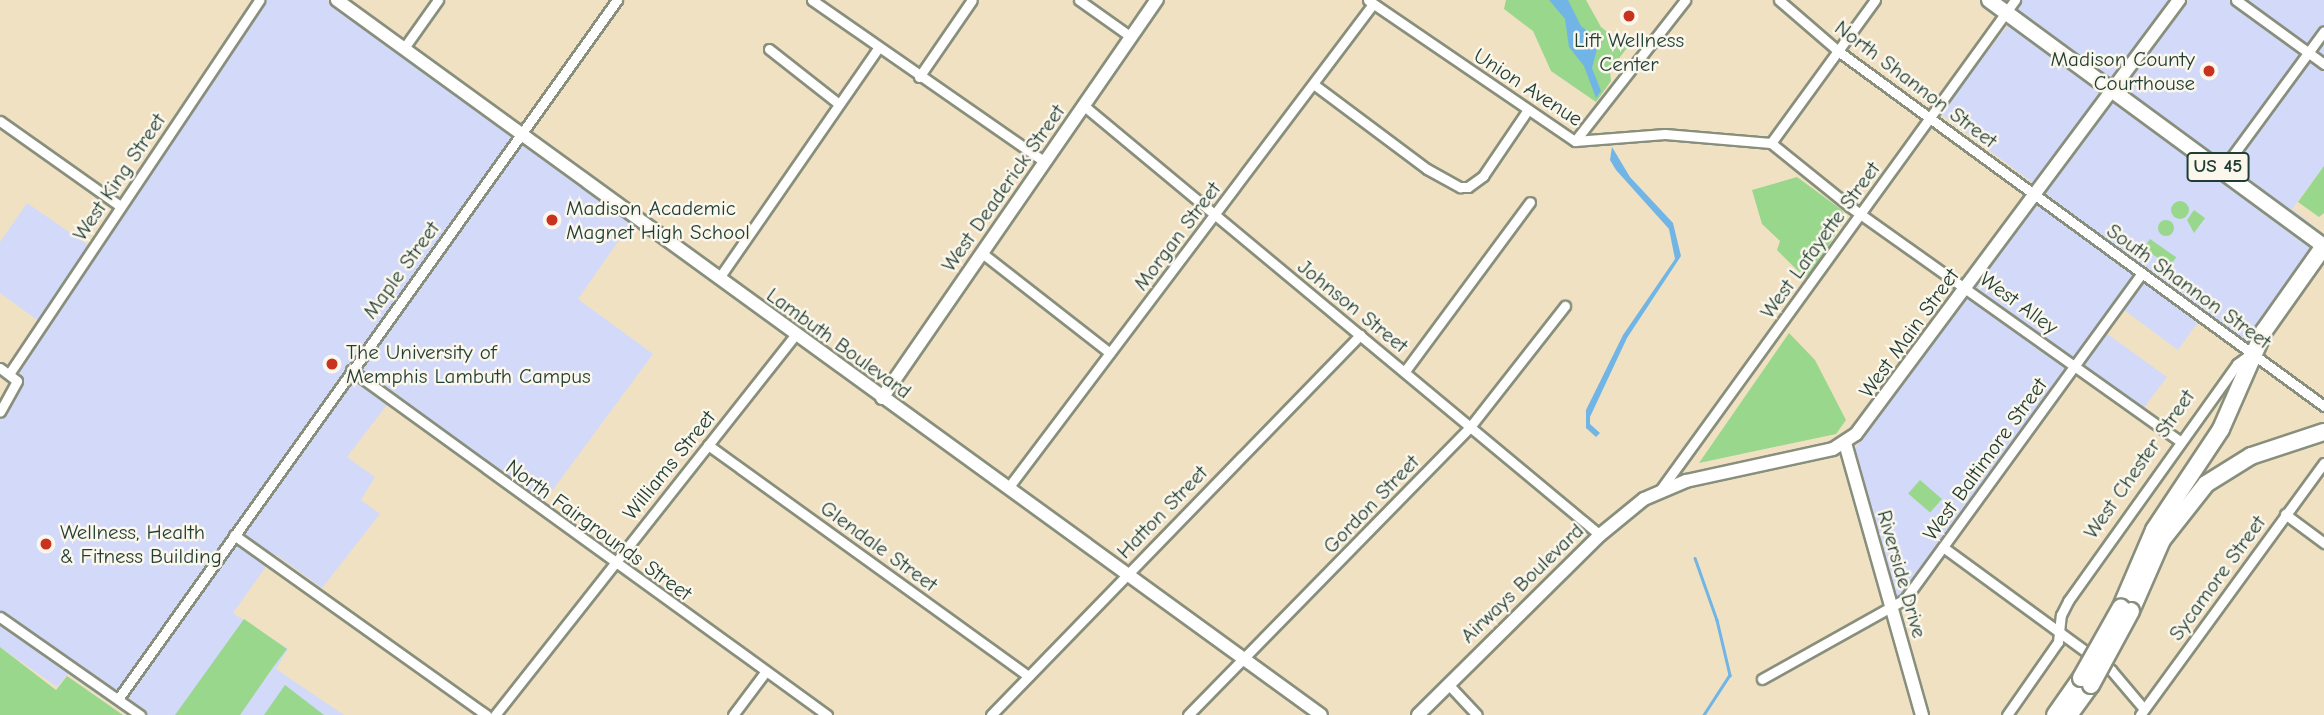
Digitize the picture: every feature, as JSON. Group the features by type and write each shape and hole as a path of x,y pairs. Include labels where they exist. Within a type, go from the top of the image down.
{"highway":[{"name":"West Chester Street","path":"2252,353 2324,246"},
{"path":"2126,609 2154,530 2221,429 2252,353"},
{"path":"2070,715 2162,540 2206,484 2251,456 2324,432"},
{"path":"2055,715 2086,681"}],"main road":[{"name":"US 45","path":"1989,0 2324,246"}],"street":[{"name":"West King Street","path":"9,374 260,0"},
{"name":"Lambuth Boulevard","path":"337,0 719,278 794,336 1321,715"},
{"path":"404,48 438,0"},
{"name":"Maple Street","path":"117,699 617,0"},
{"path":"812,0 919,77 1044,161"},
{"path":"919,77 972,0"},
{"path":"1079,0 1131,37"},
{"name":"West Deaderick Street","path":"882,398 1157,0"},
{"path":"1575,141 1685,0"},
{"name":"North Shannon Street","path":"1779,0 1838,51 2034,194"},
{"path":"1771,143 1875,0"},
{"name":"West Lafayette Street","path":"1661,489 2015,0"},
{"name":"West Main Street","path":"1845,443 1877,410 2179,0"},
{"path":"2236,0 2324,64"},
{"name":"Union Avenue","path":"1371,2 1527,111 1575,141 1665,134 1771,143"},
{"name":"Morgan Street","path":"1008,488 1316,86 1371,2"},
{"path":"2222,170 2324,31"},
{"path":"719,278 878,48"},
{"path":"769,49 839,104"},
{"path":"1316,86 1427,169 1460,187 1468,187 1483,176 1527,111"},
{"name":"Johnson Street","path":"1083,105 1600,535"},
{"path":"0,121 120,206"},
{"name":"West Alley","path":"1771,143 1860,214 1967,286 2180,441"},
{"name":"South Shannon Street","path":"2034,194 2324,405"},
{"path":"1405,371 1530,202"},
{"path":"982,253 1110,354"},
{"name":"West Baltimore Street","path":"1762,679 1905,599 2141,274"},
{"name":"Gordon Street","path":"1188,715 1470,427 1565,306"},
{"name":"Hatton Street","path":"991,715 1360,335"},
{"name":"Williams Street","path":"495,715 794,336"},
{"name":"West Chester Street","path":"2007,715 2058,642 2058,629 2068,601 2237,364 2252,353"},
{"path":"0,368 17,382 13,394 0,412"},
{"name":"North Fairgrounds Street","path":"351,370 613,563 828,715"},
{"path":"1661,489 1845,443"},
{"name":"Riverside Drive","path":"1845,443 1922,715"},
{"name":"Glendale Street","path":"708,445 1028,676"},
{"name":"Sycamore Street","path":"2142,712 2324,463"},
{"name":"Airways Boulevard","path":"1418,715 1600,535 1661,489"},
{"path":"2285,514 2324,543"},
{"path":"234,535 486,715"},
{"path":"1943,547 2112,670 2142,712"},
{"path":"0,617 140,715"},
{"path":"733,715 766,671"},
{"path":"1448,684 1477,715"}],"shaded area":[{"name":"The University of Memphis Lambuth Campus","path":"265,0 327,0 631,223 578,299 653,354 543,503 392,398 347,457 375,477 361,500 380,514 322,588 275,554 233,613 288,649 276,669 344,715 127,715 68,674 57,687 0,647 0,416 18,389 20,381 12,373 44,325 0,293 0,242 27,203 94,249"},
{"path":"2002,0 2324,0 2324,166 2292,209 2324,234 2246,342 2203,315 2178,350 2116,304 2099,328 2167,377 2143,409 2073,361 1893,604 1853,451 2046,193 1940,113 2018,12"}],"green space":[{"path":"1506,0 1586,0 1601,27 1627,48 1610,70 1611,81 1596,102 1551,71 1533,31 1504,9"},
{"path":"2324,166 2324,213 2319,217 2298,202"},
{"path":"1797,177 1842,210 1845,218 1812,274 1804,277 1777,250 1780,241 1762,224 1752,190"},
{"path":"2180,201 2186,204 2189,210 2186,216 2180,219 2174,216 2171,210 2174,204"},
{"path":"2194,210 2205,218 2194,233 2187,220"},
{"path":"2166,220 2174,228 2166,236 2158,228"},
{"path":"2150,239 2176,257 2170,266 2144,248"},
{"path":"1789,333 1815,360 1846,420 1836,434 1699,463"},
{"path":"1920,480 1942,499 1930,513 1908,494"},
{"path":"244,619 287,649 240,715 175,715"},
{"path":"0,647 56,690 67,676 123,715 0,715"},
{"path":"285,685 324,715 264,715"}],"water":[{"path":"1549,0 1568,0 1581,26 1595,37 1598,45 1592,68 1601,91 1596,98 1584,66 1569,47 1565,19"},
{"path":"1612,147 1630,177 1673,223 1681,256 1627,338 1590,417 1590,424 1600,433 1596,437 1586,428 1586,410 1623,335 1675,259 1669,229 1616,170 1610,160"}],"waterway":[{"path":"1695,558 1717,620 1730,675 1704,715"}],"place":[{"name":"Lift Wellness Center","path":"1629,16"},
{"name":"Madison County Courthouse","path":"2209,71"},
{"name":"Madison Academic Magnet High School","path":"552,220"},
{"name":"The University of Memphis Lambuth Campus","path":"332,364"},
{"name":"Wellness, Health & Fitness Building","path":"46,544"}]}
